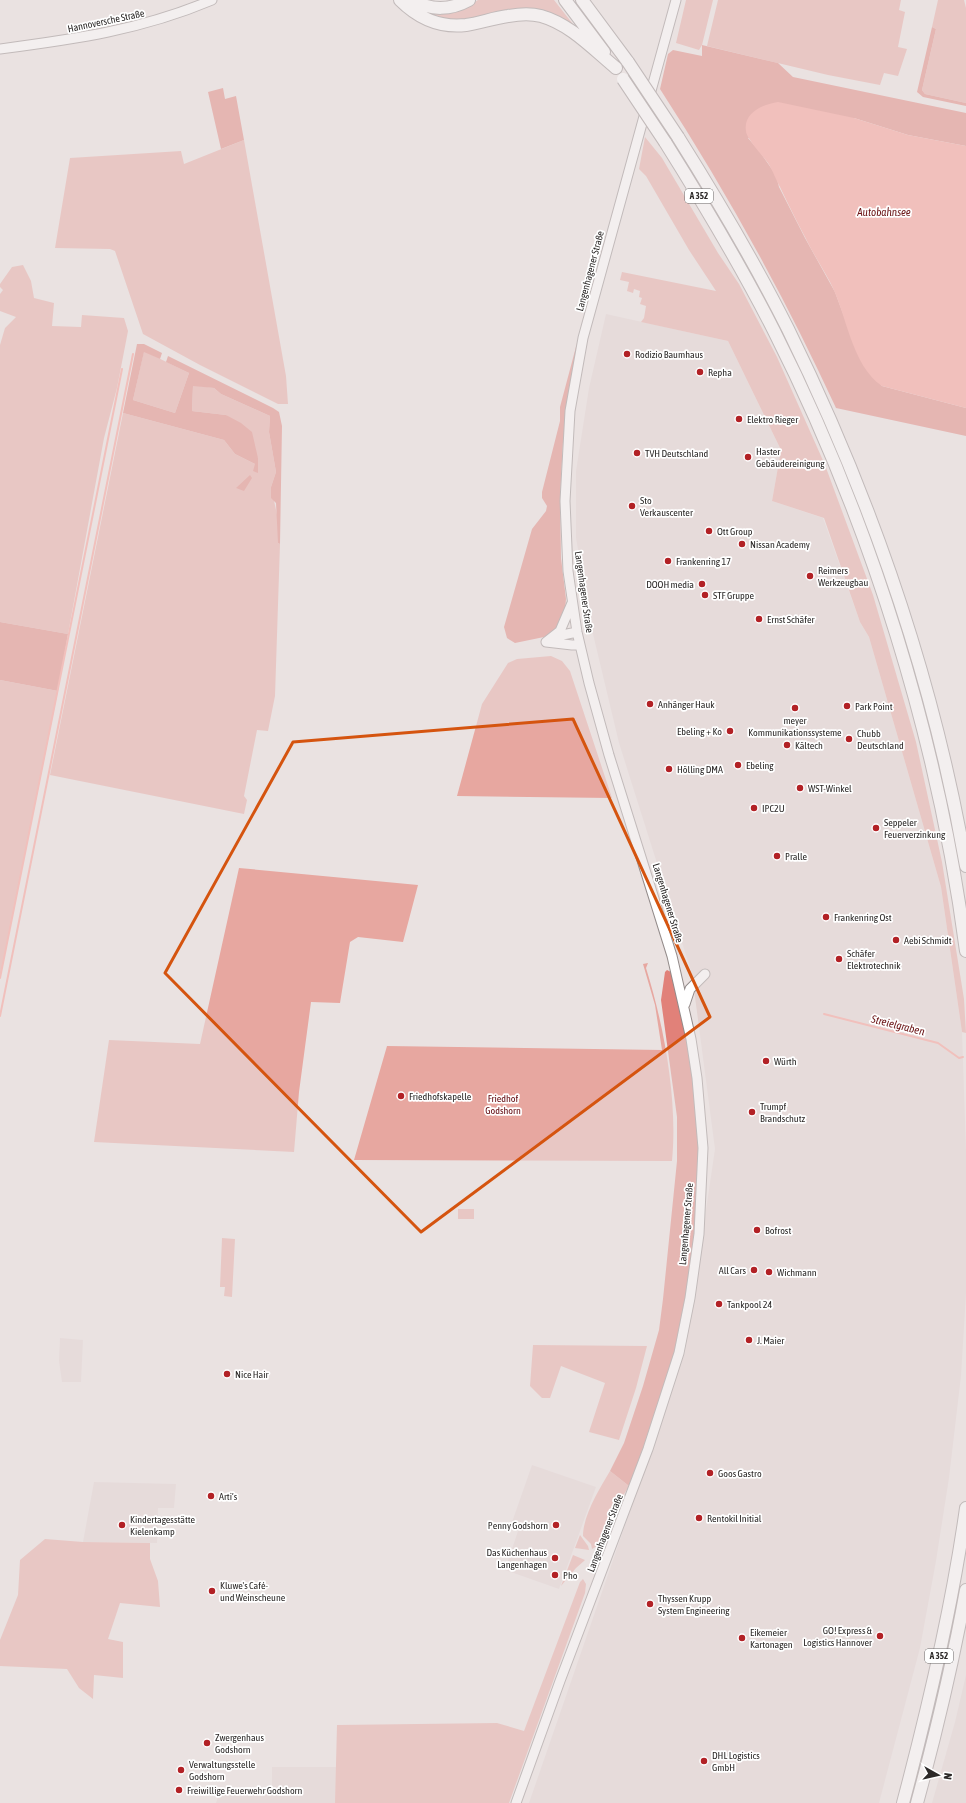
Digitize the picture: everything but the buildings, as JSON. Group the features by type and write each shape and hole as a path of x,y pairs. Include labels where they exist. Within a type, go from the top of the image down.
{"highway":[{"path":"400,0 409,10 427,20 447,26 466,25 499,17 524,14 541,16 561,23 616,68"},
{"path":"413,0 424,6 443,8 457,6 469,0"},
{"name":"A 352","path":"565,0 623,78 665,142 732,251 775,334 807,402 861,534 887,606 921,724 950,852 960,906 966,951"},
{"name":"A 352","path":"582,0 628,62 712,191 744,246 788,329 823,404 867,512 894,588 930,705 945,765 966,866"},
{"name":"A 352","path":"903,1803 925,1719 945,1632 966,1508"},
{"name":"A 352","path":"917,1803 938,1723 958,1634 966,1590"}],"main road":[{"name":"Hannoversche Straße","path":"0,49 94,36 128,29 173,16 212,0"},
{"name":"Langenhagener Straße","path":"516,1803 648,1449 679,1353 690,1298 698,1234 703,1148 697,1078 685,1006 660,913 601,728 580,645 572,602 567,551 565,500 569,426 576,373 593,298 676,0"},
{"path":"572,602 560,631 546,642 572,646 580,645"},
{"path":"552,637 577,632"},
{"path":"685,1006 690,988 705,974"}],"highlighted area":[{"path":"573,719 710,1017 421,1232 165,973 293,742"}],"shaded area":[{"path":"932,27 936,29 922,90 925,94 966,103 966,106 923,97 917,92"},
{"path":"702,45 778,63 793,77 966,113 966,146 908,135 854,118 748,138 776,175 779,187 835,292 858,354 882,386 966,408 966,436 836,408 817,367 754,245 708,166 660,89 668,54 673,50 702,56"},
{"path":"223,88 225,99 236,96 244,140 221,149 208,92"},
{"path":"606,314 728,341 781,450 772,501 823,518 860,622 869,637 941,887 962,1032 966,1150 966,1294 961,1376 949,1478 920,1648 879,1803 529,1803 685,1352 715,1149 692,974 619,743 593,634 576,538 576,471 589,388"},
{"path":"577,343 563,442 560,498 561,558 566,599 565,610 555,631 544,637 515,643 507,638 504,627 532,529 546,511 547,506 542,498 542,492 560,421 560,407"},
{"path":"137,344 144,344 162,353 160,359 144,352 133,400 175,413 189,373 166,362 168,356 279,412 282,426 280,544 278,543 276,503 271,498 271,487 276,472 269,432 270,416 221,394 214,388 193,386 192,411 226,415 241,423 252,432 258,458 258,473 253,471 255,464 235,454 224,440 123,413"},
{"path":"250,475 252,478 244,491 236,488"},
{"path":"0,622 68,634 58,691 0,680"},
{"path":"667,970 671,972 683,1018 692,1065 697,1112 699,1160 697,1207 693,1255 686,1302 676,1349 629,1486 610,1471 624,1443 643,1386 659,1330 677,1161 677,1117 661,1000 665,972"},
{"path":"60,1338 83,1340 81,1382 62,1382 59,1361"},
{"path":"532,1465 596,1487 559,1589 505,1570 519,1528 511,1525"},
{"name":"Kindertagesstätte Kielenkamp","path":"94,1482 176,1484 174,1508 158,1508 157,1543 83,1542"},
{"path":"966,1675 966,1803 932,1803 955,1722"},
{"path":"272,1767 336,1767 336,1803 216,1803 219,1794 272,1794"}],"green space":[{"path":"408,0 467,7 478,0 554,0 576,28 549,15 467,22 438,22"},
{"path":"686,0 713,0 702,45 699,50 676,43"},
{"path":"718,0 901,0 899,10 905,12 898,47 907,49 898,76 884,73 880,85 828,75 707,46"},
{"path":"938,0 964,0 966,8 966,103 925,94 922,90 936,29 932,27"},
{"path":"645,137 662,158 718,253 739,284 777,357 825,465 873,595 916,742 942,862 964,999 966,1033 962,1032 941,887 869,637 860,622 824,518 772,501 781,450 728,341 641,322 644,318 646,306 640,304 642,298 639,297 640,291 634,289 633,293 627,291 629,282 620,280 622,272 716,291 689,250 646,176 639,169"},
{"path":"244,140 286,376 288,404 278,404 200,365 143,334 115,251 110,249 55,248 70,158 181,151 184,164"},
{"path":"23,265 31,281 34,298 54,303 52,326 81,327 82,315 124,318 128,331 117,388 104,438 68,634 0,622 0,345 5,328 16,317 0,311 0,294 3,290 0,287 0,284 12,267"},
{"path":"144,351 189,373 175,413 133,400"},
{"path":"193,385 214,388 221,394 270,416 269,432 276,472 271,487 278,519 278,543 280,544 275,696 268,731 257,730 244,796 247,800 244,814 50,775 123,413 224,440 235,454 255,464 258,458 226,415 192,411"},
{"path":"551,656 562,661 570,671 612,798 457,796 482,704 508,663 517,659"},
{"path":"0,680 58,691 0,979"},
{"path":"239,868 418,885 403,942 358,937 350,942 340,1003 311,1002 299,1092 294,1152 94,1142 109,1040 200,1044"},
{"name":"Friedhof Godshorn","path":"648,963 646,968 653,990 668,1063 673,1113 672,1161 354,1160 387,1046 662,1050 655,1005 643,964"},
{"path":"458,1209 474,1209 474,1219 458,1219"},
{"path":"222,1238 235,1239 232,1297 224,1296 225,1287 220,1287"},
{"path":"533,1345 647,1346 636,1388 619,1440 589,1432 605,1383 561,1366 550,1398 542,1398 530,1386"},
{"path":"610,1471 629,1486 618,1504 600,1543 592,1549 591,1544 583,1536 586,1519 593,1502"},
{"path":"580,1535 588,1546 589,1550 575,1548"},
{"path":"45,1539 83,1542 150,1543 150,1559 158,1581 160,1607 120,1603 108,1639 123,1642 123,1678 94,1675 93,1699 79,1688 67,1669 0,1666 0,1640 18,1595 20,1560"},
{"path":"573,1555 585,1560 561,1586"},
{"path":"583,1579 586,1584 585,1593 509,1803 335,1803 337,1725 497,1723 524,1731 580,1582"}],"water":[{"name":"Autobahnsee","path":"778,102 854,118 908,135 966,146 966,408 882,386 872,377 863,365 856,352 830,282 808,243 768,163 752,142 746,131 746,124 751,114 761,107"}],"waterway":[{"path":"0,1016 133,354"},
{"path":"0,978 122,369"},
{"name":"Streielgraben","path":"824,1014 938,1043 959,1058 963,1057"}],"place":[{"name":"Rodizio Baumhaus","path":"627,354"},
{"name":"Repha","path":"700,372"},
{"name":"Elektro Rieger","path":"739,419"},
{"name":"TVH Deutschland","path":"637,453"},
{"name":"Haster Gebäudereinigung","path":"748,457"},
{"name":"Sto Verkauscenter","path":"632,506"},
{"name":"Ott Group","path":"709,531"},
{"name":"Nissan Academy","path":"742,544"},
{"name":"Frankenring 17","path":"668,561"},
{"name":"Reimers Werkzeugbau","path":"810,576"},
{"name":"DOOH media","path":"702,584"},
{"name":"STF Gruppe","path":"705,595"},
{"name":"Ernst Schäfer","path":"759,619"},
{"name":"Anhänger Hauk","path":"650,704"},
{"name":"Park Point","path":"847,706"},
{"name":"meyer Kommunikationssysteme","path":"795,708"},
{"name":"Ebeling + Ko","path":"730,731"},
{"name":"Chubb Deutschland","path":"849,739"},
{"name":"Kältech","path":"787,745"},
{"name":"Ebeling","path":"738,765"},
{"name":"Hölling DMA","path":"669,769"},
{"name":"WST-Winkel","path":"800,788"},
{"name":"IPC2U","path":"754,808"},
{"name":"Seppeler Feuerverzinkung","path":"876,828"},
{"name":"Pralle","path":"777,856"},
{"name":"Frankenring Ost","path":"826,917"},
{"name":"Aebi Schmidt","path":"896,940"},
{"name":"Schäfer Elektrotechnik","path":"839,959"},
{"name":"Würth","path":"766,1061"},
{"name":"Friedhofskapelle","path":"401,1096"},
{"name":"Trumpf Brandschutz","path":"752,1112"},
{"name":"Bofrost","path":"757,1230"},
{"name":"All Cars","path":"754,1270"},
{"name":"Wichmann","path":"769,1272"},
{"name":"Tankpool 24","path":"719,1304"},
{"name":"J. Maier","path":"749,1340"},
{"name":"Nice Hair","path":"227,1374"},
{"name":"Goos Gastro","path":"710,1473"},
{"name":"Arti’s","path":"211,1496"},
{"name":"Rentokil Initial","path":"699,1518"},
{"name":"Kindertagesstätte Kielenkamp","path":"122,1525"},
{"name":"Penny Godshorn","path":"556,1525"},
{"name":"Das Küchenhaus Langenhagen","path":"555,1558"},
{"name":"Pho","path":"555,1575"},
{"name":"Kluwe's Café- und Weinscheune","path":"212,1591"},
{"name":"Thyssen Krupp System Engineering","path":"650,1604"},
{"name":"GO! Express & Logistics Hannover","path":"880,1636"},
{"name":"Eikemeier Kartonagen","path":"742,1638"},
{"name":"Zwergenhaus Godshorn","path":"207,1743"},
{"name":"DHL Logistics GmbH","path":"704,1761"},
{"name":"Verwaltungsstelle Godshorn","path":"181,1770"},
{"name":"Freiwillige Feuerwehr Godshorn","path":"179,1790"}]}
